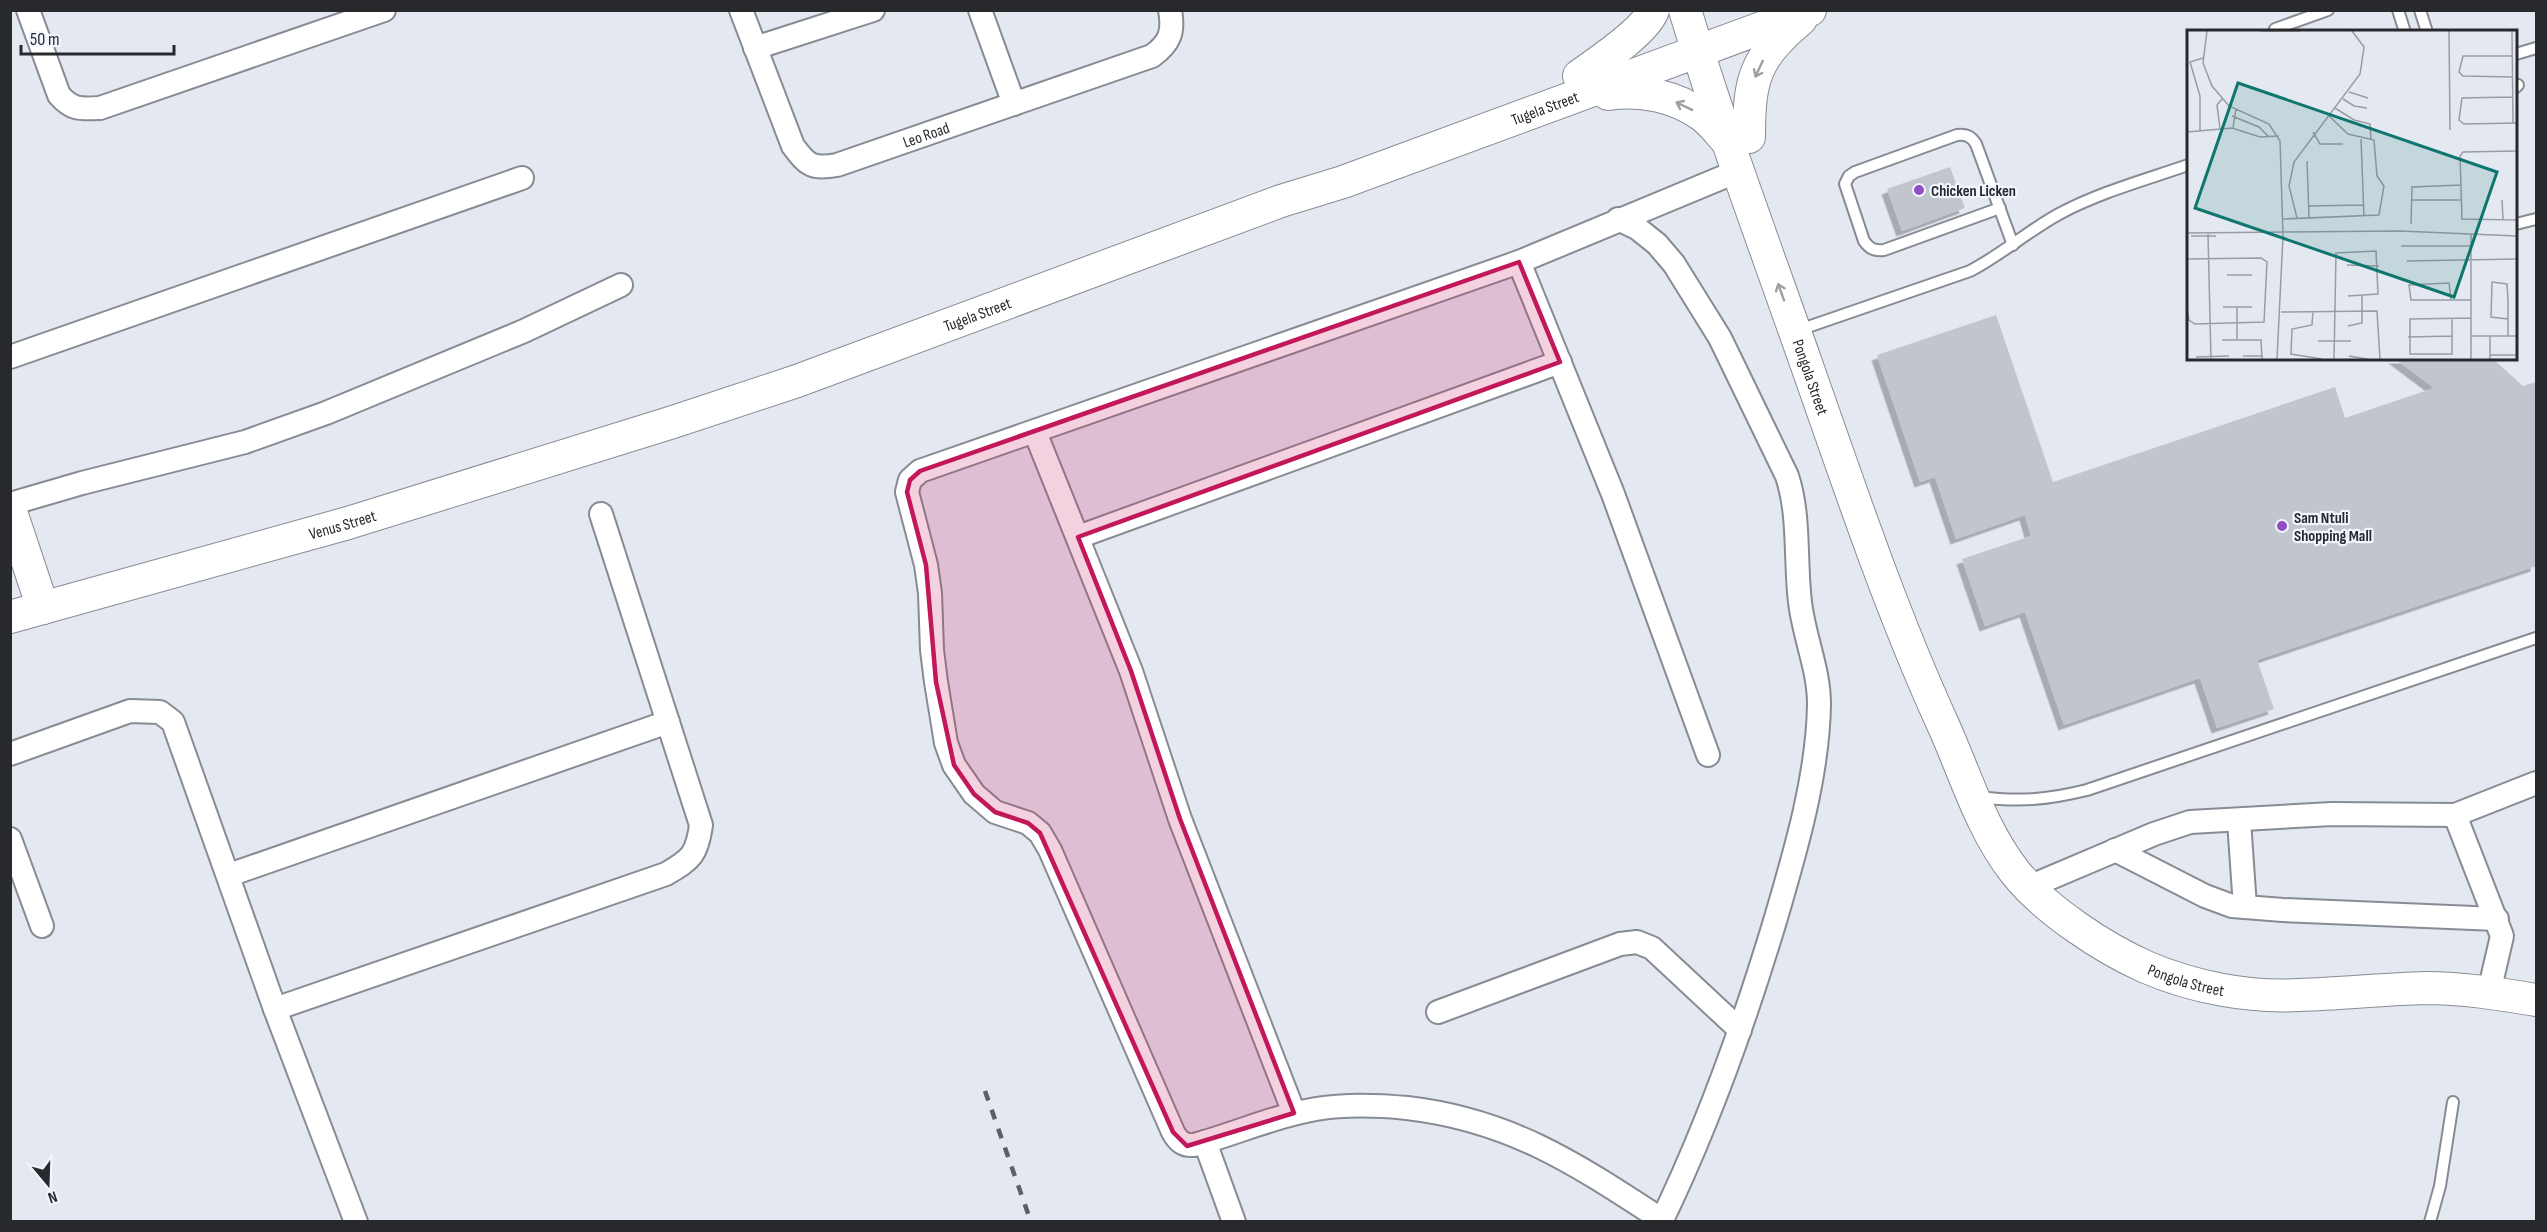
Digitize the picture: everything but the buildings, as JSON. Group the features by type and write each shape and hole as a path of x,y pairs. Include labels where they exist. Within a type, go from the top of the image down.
{"street":[{"path":"28,10 59,94 68,105 81,109 100,108 384,10"},
{"name":"Leo Road","path":"741,10 793,146 805,163 819,168 837,165 1152,56 1166,46 1171,29 1170,10"},
{"path":"754,48 873,10"},
{"path":"980,10 1014,104"},
{"path":"1575,87 1651,17 1653,10"},
{"name":"Tugela Street","path":"673,422 797,381 1281,201 1460,121 1575,87 1701,30 1752,10"},
{"path":"1618,219 1637,228 1657,244 1674,264 1720,338 1787,476 1793,500 1800,604 1818,690 1814,756 1795,855 1740,1030 1689,1165 1662,1221 1577,1164 1535,1143 1465,1118 1388,1106 1350,1105 1294,1113 1187,1146 1179,1141 1173,1132 1055,861 1040,833 1028,823 995,812 974,794 954,765 946,743 932,650 930,593 926,565 907,492 910,480 920,471 1519,261 1618,219 1738,150 1758,67 1779,38 1810,10"},
{"name":"Tugela Street","path":"1701,30 1810,10"},
{"name":"Pongola Street","path":"1701,30 1738,150 1945,704 1950,739 1972,796 1997,845 2015,873 2065,917 2106,947 2149,968 2200,984 2269,995 2298,996 2430,988 2490,992 2536,1000"},
{"path":"1575,87 1616,93 1651,94 1682,104 1704,117 1738,150"},
{"path":"10,357 522,178"},
{"path":"1519,261 1613,494 1708,755"},
{"path":"10,504 255,439 326,413 524,331 621,285"},
{"path":"1078,537 1560,362"},
{"name":"Venus Street","path":"10,617 348,523 673,422"},
{"path":"1035,432 1131,671 1180,819 1294,1113"},
{"path":"10,509 43,608"},
{"path":"275,1009 666,874 687,862 698,847 701,825 601,514"},
{"path":"10,753 130,711 160,712 172,722 229,875 275,1009 356,1221"},
{"path":"229,875 668,722"},
{"path":"2029,887 2166,829 2190,822 2332,814 2455,815 2536,783"},
{"path":"2455,815 2498,919 2502,936 2490,992"},
{"path":"2239,821 2245,907"},
{"path":"10,839 42,926"},
{"path":"2115,850 2205,896 2232,906 2498,919"},
{"path":"1438,1012 1620,944 1636,942 1652,948 1740,1030"},
{"path":"1205,1142 1234,1221"}],"lane":[{"path":"2274,29 2328,10"},
{"path":"2398,10 2404,30"},
{"path":"2420,10 2426,30"},
{"path":"2517,55 2536,48"},
{"path":"2000,208 1884,250 1876,250 1864,241 1845,184 1849,176 1855,172 1965,134 1977,144 2000,208 2013,245"},
{"path":"1805,328 1970,272 2056,215 2083,202 2187,165"},
{"path":"2517,224 2536,219"},
{"path":"1972,796 2014,801 2050,799 2087,790 2536,638"},
{"path":"2430,1221 2438,1198 2453,1102"}],"highlighted area":[{"path":"1519,262 1560,362 1078,537 1131,671 1180,819 1294,1113 1187,1146 1173,1132 1040,833 1028,823 995,812 974,794 954,765 936,682 926,565 907,492 910,480 920,471"}],"railway":[{"path":"985,1091 1031,1222"}],"place":[{"name":"Chicken Licken","path":"1919,190"},
{"name":"Sam Ntuli Shopping Mall","path":"2282,526"}]}
